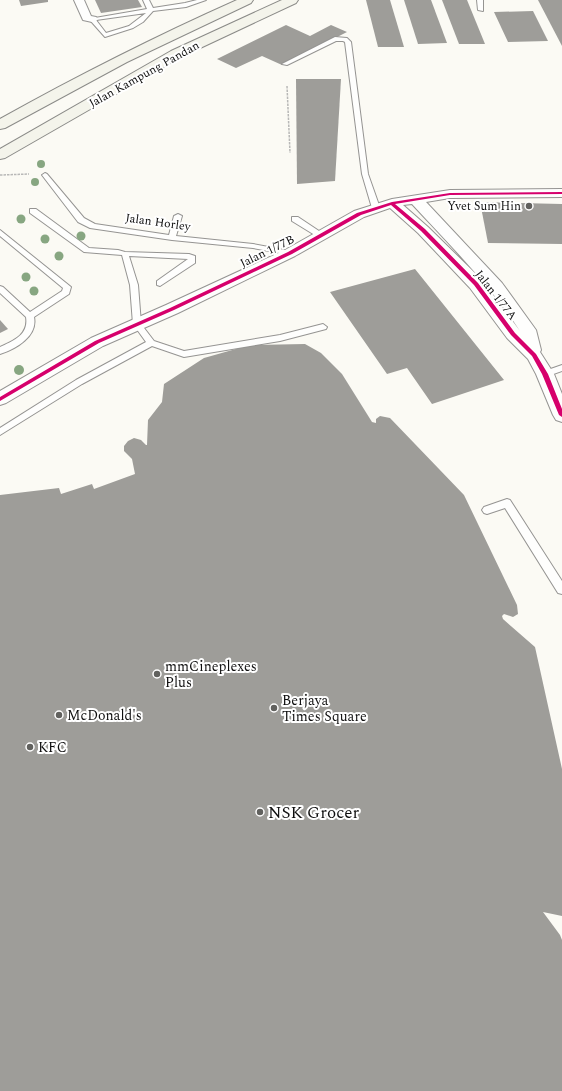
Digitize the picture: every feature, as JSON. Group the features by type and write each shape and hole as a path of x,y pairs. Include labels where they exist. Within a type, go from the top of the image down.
{"main road":[{"name":"Jalan Kampung Pandan","path":"0,124 102,68 169,34 247,0"},
{"name":"Jalan Kampung Pandan","path":"1,155 176,54 292,0"}],"street":[{"path":"79,0 87,18 92,19"},
{"name":"Jalan 1/77B","path":"0,399 97,342 290,253 359,214 392,203 450,194 562,193"},
{"name":"Jalan 1/77A","path":"414,199 452,238 496,287 528,330 534,355"},
{"name":"Jalan 1/77A","path":"392,203 423,230 476,284 513,334 534,355 545,374 562,415"},
{"path":"359,214 388,217 423,230"}],"lane":[{"path":"146,0 151,11"},
{"path":"92,19 151,11 186,5 203,0"},
{"path":"480,0 481,10"},
{"path":"92,19 105,35 131,28 143,20 151,11"},
{"path":"285,64 336,39 345,39 348,42 365,174 376,208"},
{"name":"Jalan Horley","path":"45,175 81,220 93,226 172,238 253,246 290,253"},
{"path":"33,211 87,250 118,252 125,254 189,256 192,258 192,261 160,283"},
{"path":"172,238 178,216"},
{"path":"294,219 322,235"},
{"path":"0,232 67,286 66,292 30,316"},
{"path":"125,254 134,285 138,324 151,343 184,354 280,338 323,327"},
{"path":"0,289 30,316 32,325 30,331 0,351"},
{"path":"0,432 79,382 151,343"},
{"path":"545,374 562,368"},
{"path":"487,510 507,503 562,590"}],"path":[{"path":"286,86 290,153"},
{"path":"0,175 45,175"}],"building":[{"path":"19,0 48,0 48,2 21,6"},
{"path":"95,0 138,0 142,7 101,13"},
{"path":"366,0 390,0 404,47 378,47"},
{"path":"404,0 431,0 447,43 418,44"},
{"path":"442,0 467,0 485,44 459,44"},
{"path":"538,0 562,0 562,46"},
{"path":"533,11 548,41 508,42 494,12"},
{"path":"286,25 310,36 331,25 347,32 282,65 262,56 236,68 217,59"},
{"path":"296,79 341,79 335,181 297,184"},
{"path":"480,202 562,204 562,244 488,243"},
{"path":"415,269 504,380 432,404 407,368 387,374 330,292"},
{"path":"0,320 8,329 0,333"},
{"name":"Berjaya Times Square","path":"305,344 321,353 342,374 372,422 376,423 376,419 380,416 390,418 464,495 517,605 518,614 513,617 504,614 502,616 503,619 535,647 562,769 562,916 543,912 562,940 562,1091 0,1091 0,495 59,488 61,494 92,484 94,489 135,474 132,459 124,451 124,446 128,441 134,438 141,440 147,445 148,420 162,402 164,384 204,358 250,345"}],"cycle path":[{"path":"0,399 97,342 172,309 290,253 359,214 392,203 450,194 562,193"},
{"path":"392,203 423,230 476,284 513,334 534,355 545,374 562,415"}],"place":[{"name":"Yvet Sum Hin","path":"529,206"},
{"name":"mmCineplexes Plus","path":"157,674"},
{"name":"Berjaya Times Square","path":"274,708"},
{"name":"McDonald's","path":"59,715"},
{"name":"KFC","path":"30,747"},
{"name":"NSK Grocer","path":"260,812"}]}
